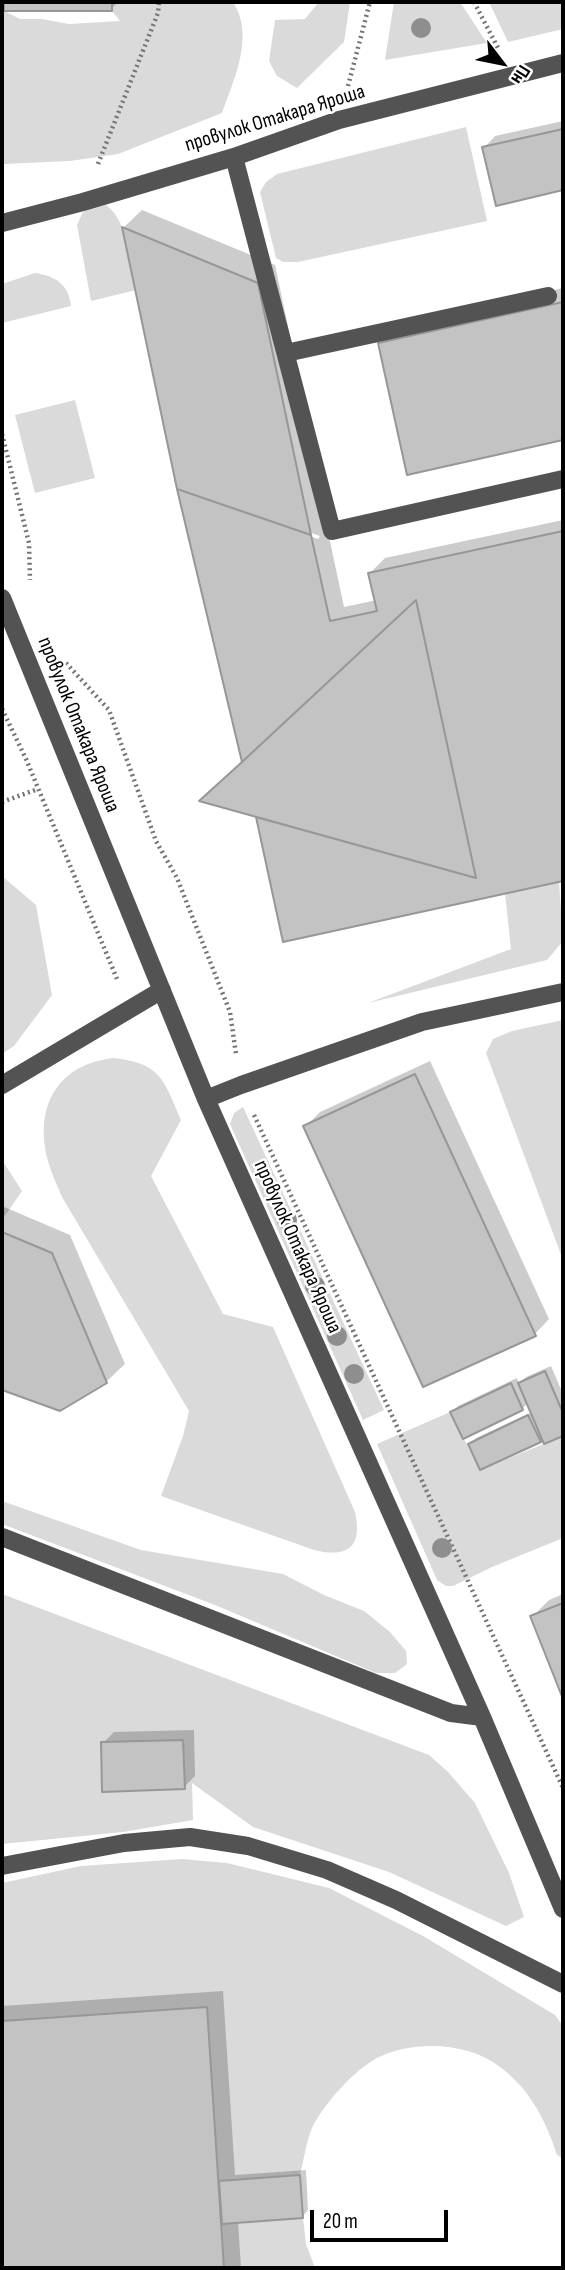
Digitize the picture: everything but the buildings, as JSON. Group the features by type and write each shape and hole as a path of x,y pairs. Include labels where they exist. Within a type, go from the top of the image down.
{"street":[{"name":"провулок Отакара Яроша","path":"2,223 234,157 339,120 563,62"},
{"path":"234,157 332,531 563,479"},
{"path":"286,353 548,296"},
{"name":"провулок Отакара Яроша","path":"2,598 206,1099 482,1717 563,1909"},
{"path":"2,1084 162,990"},
{"path":"206,1099 422,1021 563,992"},
{"path":"2,1536 451,1713 482,1717"},
{"path":"2,1866 124,1843 190,1837 247,1846 327,1870 350,1880 421,1912 563,1984"}],"path":[{"path":"83,202 158,13 159,2"},
{"path":"339,120 370,2"},
{"path":"474,2 512,77"},
{"path":"2,434 29,543 30,587"},
{"path":"58,654 109,710 156,841 177,878 230,1012 241,1085 563,1788"},
{"path":"2,709 129,1009"},
{"path":"2,802 38,789"}],"shaded area":[{"path":"2,2 4,11 20,19 42,19 69,24 120,21 112,11 112,2 233,2 239,15 242,43 237,72 222,113 118,154 70,161 3,164"},
{"path":"319,2 350,2 344,42 297,88 277,76 269,61 275,20 305,19"},
{"path":"394,2 460,2 487,43 385,60"},
{"path":"489,2 563,2 563,29 508,42"},
{"path":"466,127 487,221 298,262 283,262 276,258 260,192 266,182 277,174"},
{"path":"106,205 124,232 136,290 91,301 77,225 83,212"},
{"path":"35,273 60,282 70,298 71,306 2,323 2,284"},
{"path":"75,400 95,478 35,493 15,415"},
{"path":"2,876 36,905 52,995 14,1046 2,1054"},
{"path":"559,882 563,941 547,960 368,1003 511,949 505,893"},
{"path":"563,1020 563,1260 486,1053 493,1039 512,1031"},
{"path":"113,1058 129,1060 151,1069 159,1076 170,1094 181,1120 151,1176 223,1314 273,1327 355,1512 357,1534 350,1548 344,1551 314,1550 161,1496 183,1436 189,1411 62,1197 49,1166 44,1142 47,1107 54,1092 77,1070 93,1062"},
{"path":"243,1107 384,1410 363,1420 230,1124 234,1113"},
{"path":"2,1160 22,1191 2,1220"},
{"path":"450,1412 480,1470 563,1436 563,1538 453,1586 446,1586 437,1580 377,1444"},
{"path":"2,1501 141,1550 283,1574 364,1611 390,1632 406,1651 407,1664 395,1673 376,1673 215,1605 2,1524"},
{"path":"2,1594 429,1755 475,1803 509,1873 524,1917 506,1926 389,1872 253,1827 192,1783 193,1820 123,1832 2,1844"},
{"path":"182,1859 227,1863 329,1888 423,1936 555,2015 563,2026 563,2158 557,2155 536,2106 520,2085 500,2067 457,2048 423,2046 391,2052 377,2058 340,2089 312,2128 300,2175 219,2181 207,2007 2,2021 2,1883 81,1866"},
{"path":"303,2218 306,2244 315,2268 224,2268 222,2224"}]}
